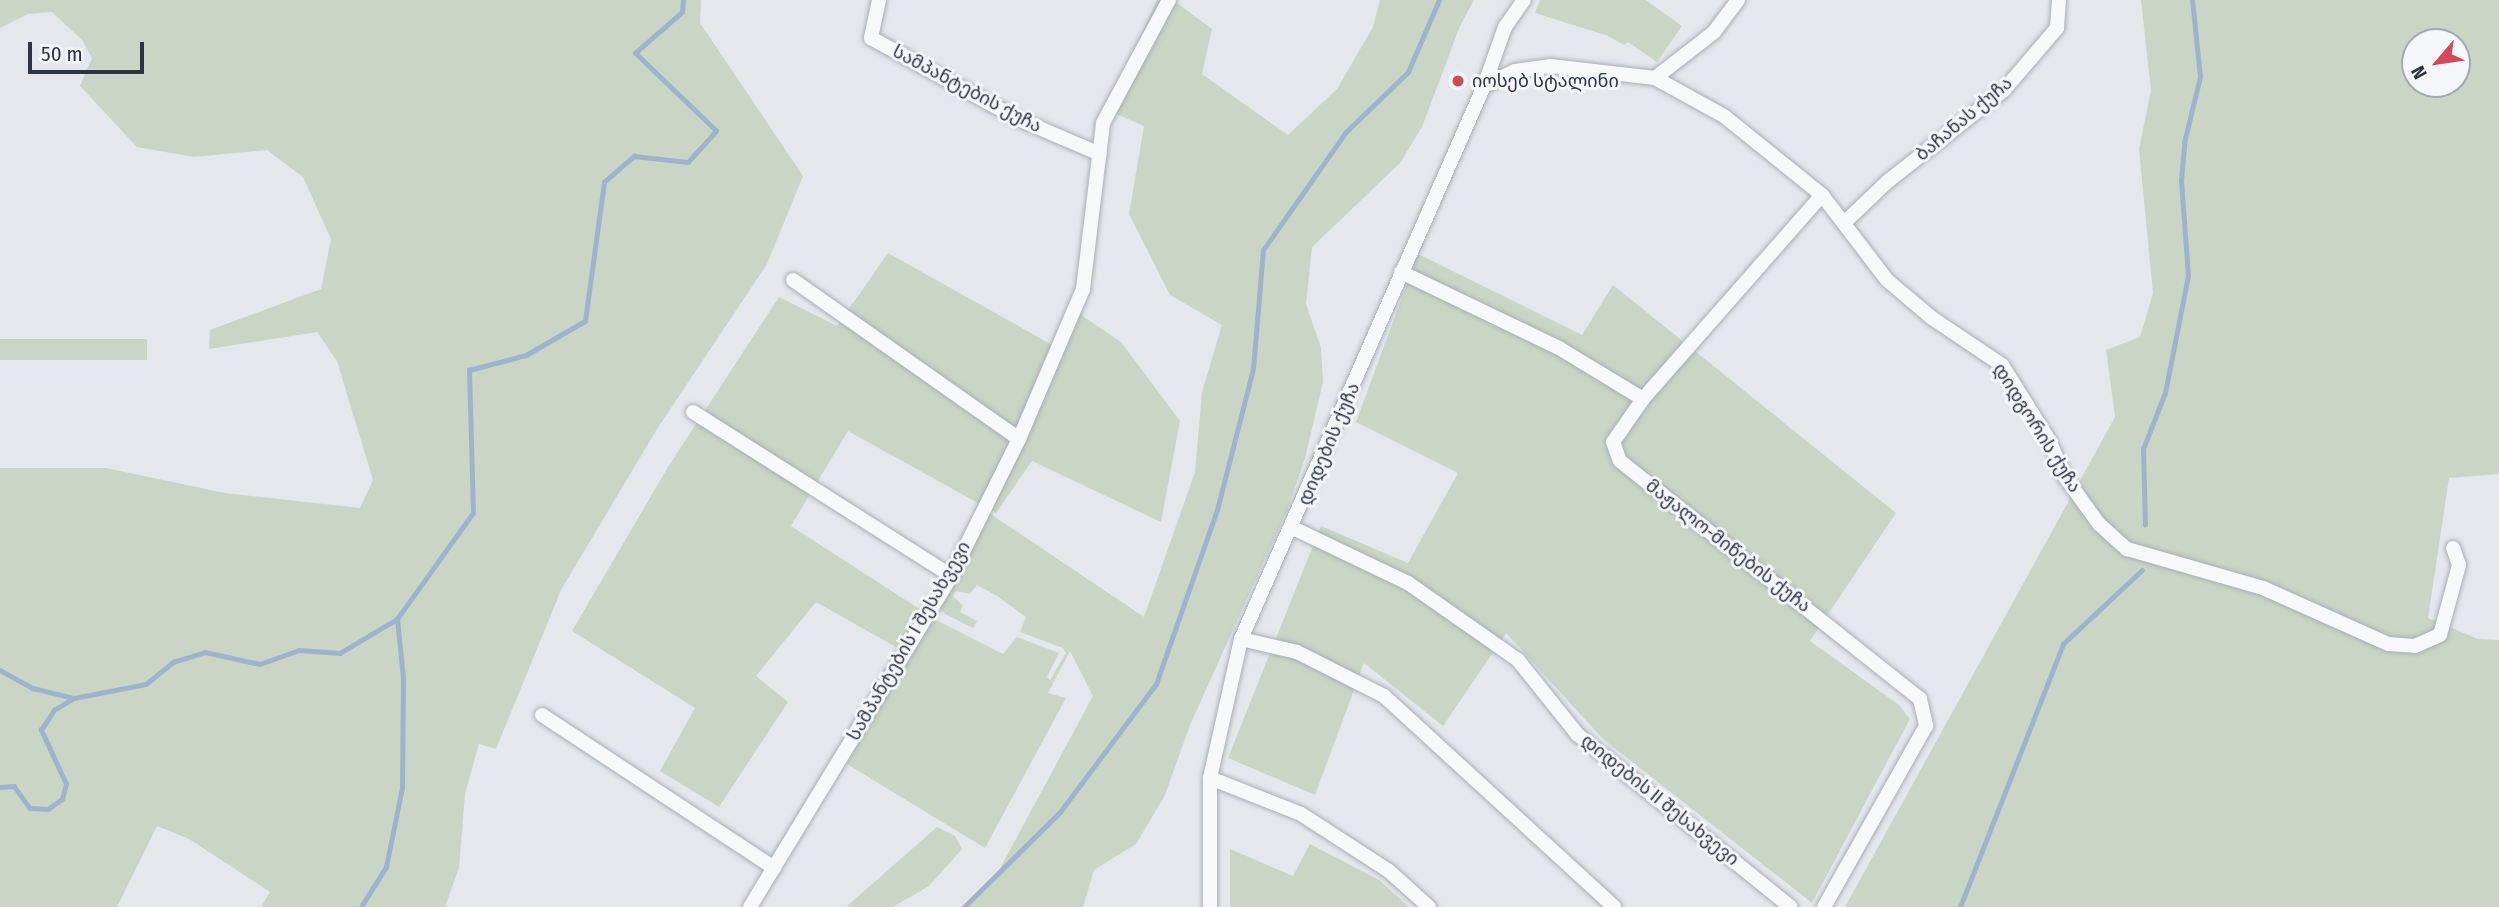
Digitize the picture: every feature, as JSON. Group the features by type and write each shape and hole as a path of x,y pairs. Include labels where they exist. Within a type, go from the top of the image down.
{"street":[{"name":"სამპანტების ქუჩა","path":"880,0 871,38 1016,118 1100,154"},
{"path":"1100,154 1103,123 1169,0"},
{"name":"დიდების ქუჩა","path":"1210,907 1210,778 1241,639 1293,528 1401,272 1484,86 1505,27 1524,0"},
{"path":"1655,78 1714,32 1738,0"},
{"name":"ბაჩანას ქუჩა","path":"1845,222 1887,182 2004,90 2057,27 2059,0"},
{"name":"დიდგორის ქუჩა","path":"1484,86 1515,71 1550,66 1655,78 1724,116 1822,195 1887,280 1932,318 2002,365 2049,440 2065,477 2099,524 2127,548 2263,588 2388,644 2414,646 2440,635 2459,565 2453,548"},
{"name":"სამპანტების I შესახვევი","path":"750,907 951,576 1019,439 1083,289 1100,154"},
{"name":"მაჟალო-მიწების ქუჩა","path":"1822,195 1643,399 1613,442 1620,461 1920,699 1926,726 1824,907"},
{"path":"1401,272 1559,348 1643,399"},
{"path":"793,280 1019,439"},
{"path":"693,412 951,576"},
{"name":"დიდების II შესახვევი","path":"1293,528 1408,583 1518,660 1577,734 1791,907"},
{"path":"1241,639 1297,652 1384,696 1615,907"},
{"path":"542,715 774,868"},
{"path":"1210,778 1301,814 1389,871 1429,907"}],"green space":[{"path":"0,0 701,0 700,23 803,176 767,264 657,429 561,590 496,749 479,744 465,794 459,868 445,907 261,907 270,892 189,839 157,826 117,907 0,907 0,468 106,468 225,493 360,508 373,480 337,361 317,332 209,349 210,330 321,289 331,239 303,177 267,150 194,157 137,147 80,86 92,58 82,40 52,12 28,14 0,28"},
{"path":"1157,0 1173,0 1212,29 1202,74 1288,135 1337,89 1373,27 1380,0 1474,0 1460,26 1422,127 1400,163 1312,247 1306,304 1321,348 1323,382 1305,458 1288,508 1190,725 1165,795 1136,844 1094,870 1083,907 968,907 997,874 1093,696 1070,651 1048,693 1066,698 985,848 847,764 910,655 816,602 756,676 788,702 719,807 660,771 695,708 572,631 668,467 779,297 837,326 888,253 1054,346 1068,306 1121,342 1180,421 1161,522 1032,461 996,513 848,431 791,526 938,621 1003,654 1017,637 1059,653 1047,677 1050,680 1066,653 1063,648 1020,632 1026,617 997,596 977,585 970,594 956,591 953,596 963,606 960,612 977,621 973,628 945,614 940,607 989,513 1144,617 1195,472 1202,392 1222,325 1170,295 1129,214 1144,126 1107,110"},
{"path":"1540,0 1646,0 1682,26 1657,62 1628,42 1624,45 1608,36 1535,13"},
{"path":"2141,0 2499,0 2499,474 2449,478 2428,618 2478,639 2499,640 2499,907 1845,907 2115,417 2106,350 2140,337 2153,293 2139,149 2151,91"},
{"path":"1418,254 1582,335 1613,285 1896,513 1810,641 1899,705 1910,719 1812,903 1603,739 1506,633 1443,726 1364,663 1315,795 1228,758 1321,526 1408,563 1458,473 1356,422"},
{"path":"0,339 147,339 147,360 0,360"},
{"path":"937,827 955,836 962,849 929,886 893,907 846,907"},
{"path":"1310,844 1379,880 1409,907 1230,907 1230,849 1293,876"}],"waterway":[{"path":"0,787 14,786 30,808 48,809 62,799 66,784 41,730 54,710 74,698 146,684 173,662 205,652 260,664 299,650 340,653 397,619 473,513 469,370 526,355 585,321 604,182 634,156 688,162 716,131 635,53 682,12 683,0"},
{"path":"964,907 1060,812 1156,684 1217,510 1253,369 1263,250 1346,132 1408,72 1439,0"},
{"path":"2145,525 2143,449 2165,393 2188,276 2181,181 2184,143 2200,77 2192,0"},
{"path":"1960,907 2063,644 2142,570"},
{"path":"361,907 386,867 402,788 403,678 397,619"},
{"path":"0,670 33,688 74,698"}],"place":[{"name":"იოსებ სტალინი","path":"1458,81"}]}
